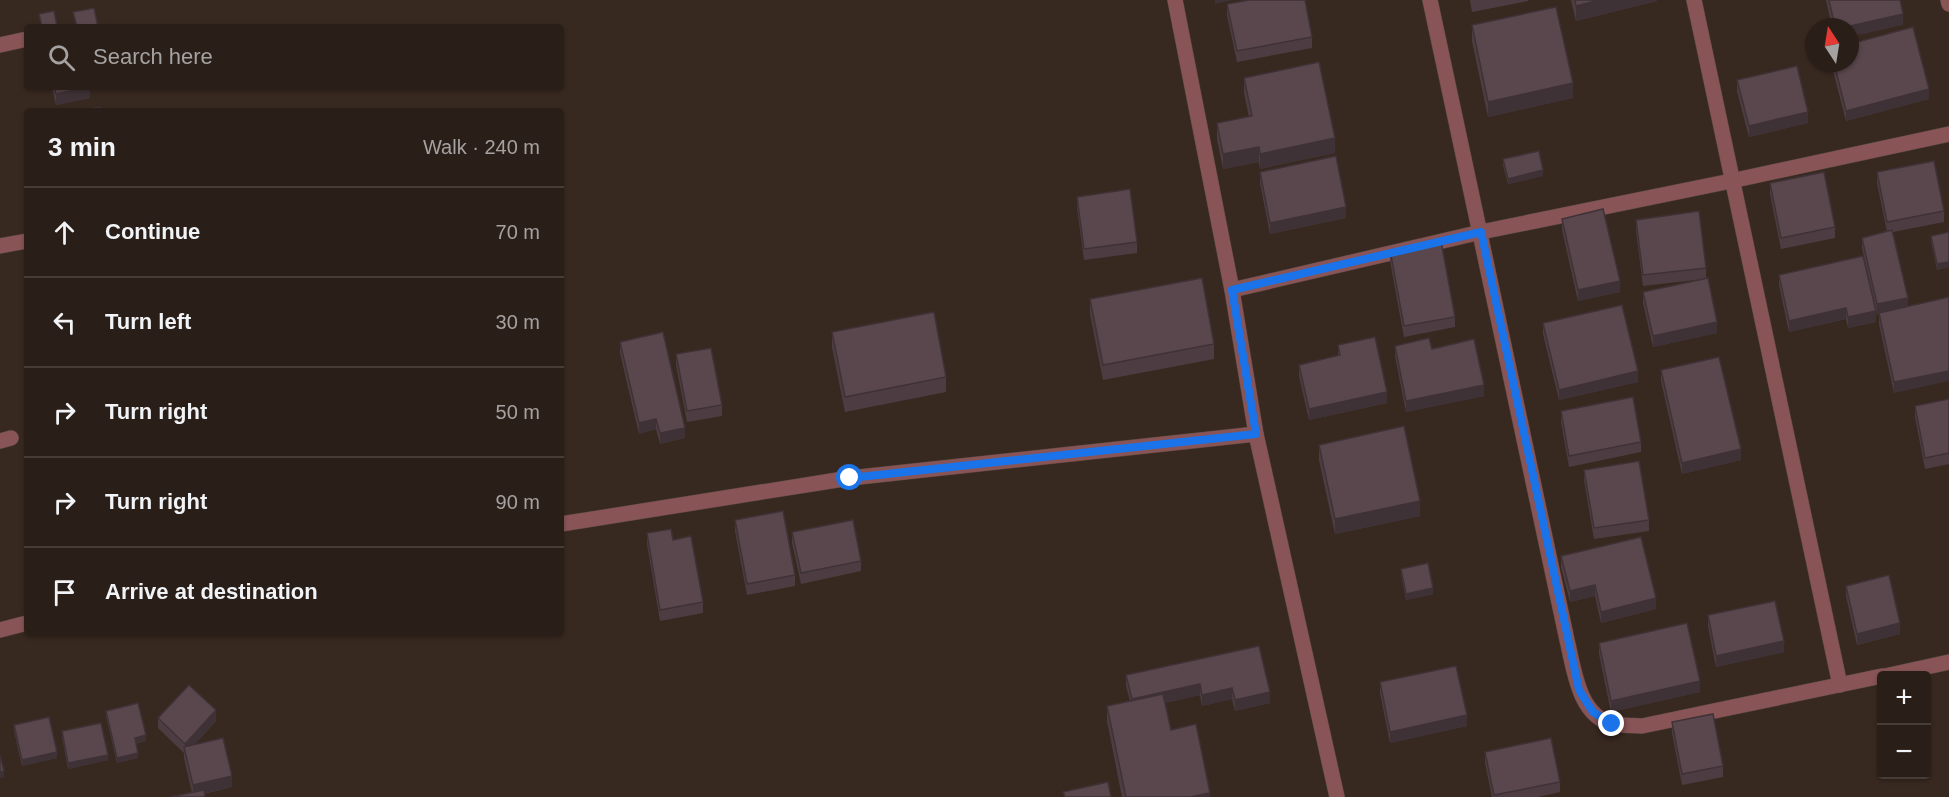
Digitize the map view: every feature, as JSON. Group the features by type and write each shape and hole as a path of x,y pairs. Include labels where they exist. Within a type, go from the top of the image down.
{"street":[{"path":"1175,0 1232,290 1256,434 1337,797"},
{"path":"1430,0 1567,640 1579,690 1593,712 1612,724 1642,726 1877,677"},
{"path":"1694,0 1840,685"},
{"path":"0,45 24,40"},
{"path":"1232,290 1481,232 1949,134"},
{"path":"0,246 24,242"},
{"path":"564,524 850,478 1256,434"},
{"path":"0,630 24,624"},
{"path":"1907,671 1949,662"}],"building":[{"path":"1249,0 1305,0 1312,37 1237,51 1227,4"},
{"path":"1575,0 1599,0 1576,6"},
{"path":"1829,0 1900,0 1903,14 1859,24 1859,18 1833,18"},
{"path":"1556,7 1573,83 1488,102 1472,25"},
{"path":"94,8 97,24 76,24 73,12"},
{"path":"54,11 57,24 41,24 39,14"},
{"path":"1913,27 1929,89 1846,111 1836,72 1859,72 1859,42"},
{"path":"1319,62 1335,138 1260,154 1259,147 1223,154 1217,123 1252,116 1244,78"},
{"path":"1797,66 1808,112 1749,126 1737,80"},
{"path":"55,90 74,90 56,94"},
{"path":"1539,151 1543,170 1508,179 1503,159"},
{"path":"1336,156 1346,207 1270,223 1260,172"},
{"path":"1934,161 1944,211 1887,222 1877,172"},
{"path":"1824,172 1835,227 1781,238 1770,183"},
{"path":"1130,189 1137,242 1084,249 1077,197"},
{"path":"1603,209 1620,281 1578,290 1562,219"},
{"path":"1699,211 1706,268 1643,275 1636,220"},
{"path":"1892,230 1908,298 1877,304 1862,238"},
{"path":"1949,232 1949,262 1937,264 1931,236"},
{"path":"1441,241 1455,317 1404,326 1390,250"},
{"path":"1863,256 1876,311 1848,317 1846,308 1789,321 1779,275"},
{"path":"1202,278 1214,344 1103,365 1090,299"},
{"path":"1708,278 1717,322 1653,336 1643,292"},
{"path":"1949,297 1949,371 1894,382 1879,313"},
{"path":"1622,305 1638,371 1559,390 1543,323"},
{"path":"934,312 946,377 845,397 832,332"},
{"path":"663,332 685,428 660,433 656,419 639,423 620,342"},
{"path":"1375,337 1387,392 1309,409 1299,365 1340,355 1338,345"},
{"path":"1429,338 1432,349 1474,339 1484,385 1406,401 1395,346"},
{"path":"711,348 722,405 687,411 676,354"},
{"path":"1719,357 1741,449 1682,463 1661,370"},
{"path":"1633,397 1641,442 1569,456 1561,411"},
{"path":"1949,399 1949,453 1925,458 1915,406"},
{"path":"1404,426 1420,501 1335,519 1319,445"},
{"path":"1639,461 1649,520 1594,528 1584,470"},
{"path":"783,511 795,575 747,584 735,520"},
{"path":"853,520 861,561 801,573 792,532"},
{"path":"671,529 673,540 691,536 703,602 660,610 647,533"},
{"path":"1641,537 1656,598 1601,612 1595,585 1570,591 1561,556"},
{"path":"1428,563 1433,588 1406,594 1401,569"},
{"path":"1889,575 1900,623 1857,634 1846,586"},
{"path":"1775,601 1784,641 1716,656 1708,615"},
{"path":"1687,623 1700,681 1611,701 1599,643"},
{"path":"1259,646 1270,692 1235,700 1232,688 1202,695 1200,684 1132,699 1126,675"},
{"path":"1456,666 1467,715 1390,732 1380,682"},
{"path":"189,685 216,710 185,744 158,718"},
{"path":"1163,694 1171,730 1196,724 1210,793 1190,797 1126,797 1107,706"},
{"path":"138,703 146,735 135,738 138,753 117,758 106,711"},
{"path":"1713,714 1723,766 1682,774 1672,722"},
{"path":"49,717 57,752 22,760 14,725"},
{"path":"101,723 108,755 68,763 62,731"},
{"path":"223,738 232,776 193,785 184,747"},
{"path":"1551,738 1560,782 1494,795 1485,752"},
{"path":"0,755 4,771 0,772"},
{"path":"1108,782 1111,797 1065,797 1063,792"},
{"path":"204,790 205,797 170,797"}],"route":[{"path":"850,478 1256,434 1232,290 1481,232 1579,690 1593,712 1612,724"}]}
